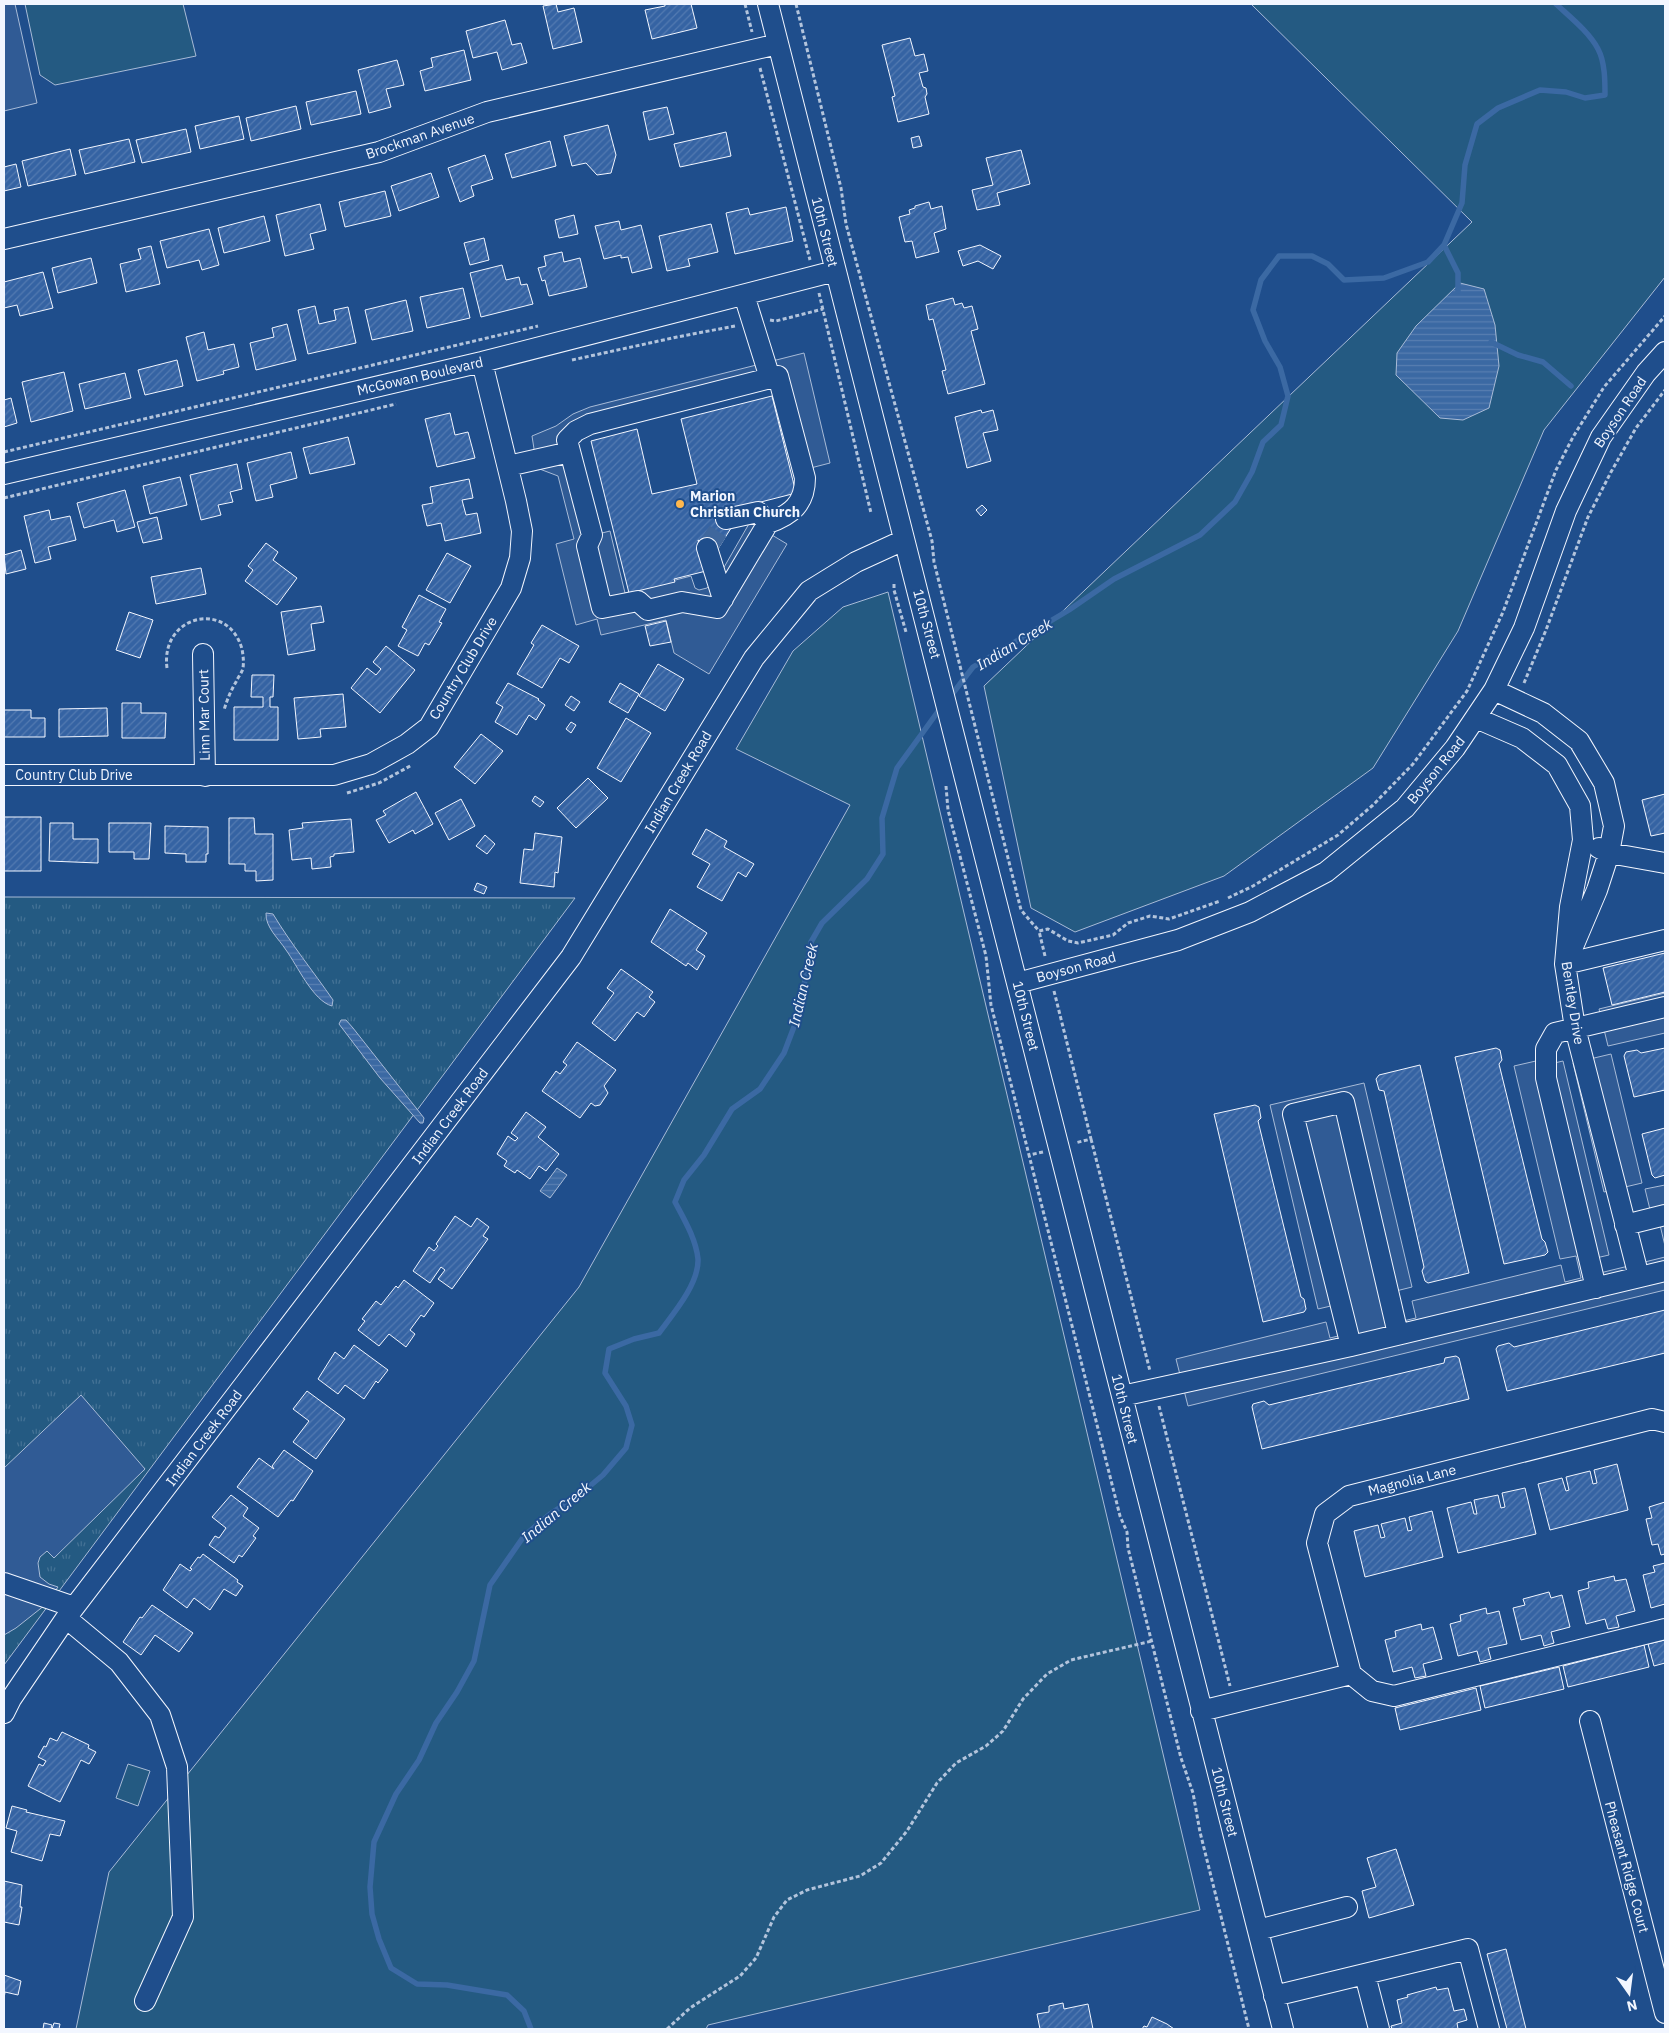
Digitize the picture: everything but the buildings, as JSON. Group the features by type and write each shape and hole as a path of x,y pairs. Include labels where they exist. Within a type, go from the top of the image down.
{"street":[{"name":"10th Street","path":"768,4 1283,2029"},
{"name":"Brockman Avenue","path":"4,239 379,152 487,112 778,44"},
{"name":"McGowan Boulevard","path":"4,474 482,362 835,271"},
{"path":"744,295 770,378"},
{"name":"Boyson Road","path":"1017,983 1178,940 1250,912 1326,872 1405,808 1454,748 1494,690 1524,628 1566,510 1601,437 1646,374 1665,352"},
{"name":"Country Club Drive","path":"4,775 334,775 371,764 407,744 428,727 511,588 520,558 522,531 482,362"},
{"path":"778,376 804,478 805,489 800,501 792,511 782,519 768,523 717,608 682,602 648,610 638,601 602,608 587,546 592,535 570,452 567,440 576,431 590,424 778,376"},
{"path":"508,466 570,452"},
{"path":"726,519 758,512 768,523"},
{"name":"Indian Creek Road","path":"4,1713 11,1699 70,1613 571,957 754,658 810,591 856,562 904,540"},
{"path":"707,548 723,599"},
{"name":"Linn Mar Court","path":"203,654 205,776"},
{"path":"1494,690 1543,713 1579,741 1604,783 1614,826 1609,853 1598,890 1565,964"},
{"name":"Bentley Drive","path":"1476,718 1522,738 1557,765 1580,806 1584,840 1570,907 1565,964 1575,1028 1639,1277"},
{"path":"1584,840 1609,853 1665,864"},
{"path":"1565,964 1665,940"},
{"path":"1596,1288 1546,1078 1546,1049 1555,1033 1665,1007"},
{"path":"1350,1346 1293,1114 1344,1102 1398,1334"},
{"path":"1625,1225 1665,1215"},
{"path":"1122,1396 1350,1346 1665,1271"},
{"name":"Magnolia Lane","path":"1351,1674 1317,1543 1326,1514 1349,1496 1652,1419 1665,1422"},
{"path":"4,1581 70,1613 119,1662 160,1716 177,1767 183,1918 145,2001"},
{"path":"1201,1711 1351,1674 1372,1691 1394,1696 1665,1629"},
{"name":"Pheasant Ridge Court","path":"1590,1721 1665,2013"},
{"path":"1258,1930 1347,1907"},
{"path":"1274,1996 1468,1949 1489,2029"},
{"path":"1365,1975 1379,2029"}],"path":[{"path":"796,4 841,188 846,224 932,541 934,562 1021,910 1039,931 1041,937"},
{"path":"743,35 752,33"},
{"path":"565,362 761,320 776,321 823,309"},
{"path":"1039,931 1048,930 1068,941 1078,943 1113,935 1128,923 1150,916 1169,919 1226,899 1253,886 1338,835 1373,805 1412,764 1467,691 1503,612 1556,470 1604,387 1665,316"},
{"path":"4,452 542,325"},
{"path":"1517,701 1588,517 1636,428 1665,390"},
{"path":"4,498 404,402"},
{"path":"894,584 907,635"},
{"path":"167,668 165,656 168,645 175,633 191,622 206,618 220,622 235,633 244,658 243,670 224,709 224,718"},
{"path":"946,783 948,810 986,956 991,1005 1120,1516 1127,1532 1128,1548 1181,1758 1193,1793 1200,1832 1249,2029"},
{"path":"1057,1003 1231,1692"},
{"path":"1078,1142 1091,1139"},
{"path":"1029,1155 1043,1152"},
{"path":"667,2029 690,2008 740,1976 756,1958 774,1918 787,1900 807,1890 860,1876 881,1863 907,1831 937,1783 956,1764 986,1746 1003,1731 1023,1699 1047,1674 1071,1660 1152,1641"}],"green space":[{"path":"25,4 183,4 196,56 55,85 40,75"},
{"path":"1251,4 1665,4 1665,277 1544,430 1458,631 1373,768 1224,876 1075,932 1031,908 984,686 1472,222"},
{"path":"888,592 1200,1910 708,2025 706,2029 76,2029 109,1872 579,1287 850,805 736,749 793,651 843,607"},
{"path":"4,897 575,898 4,1665"},
{"path":"128,1764 150,1771 138,1806 116,1798"}],"shaded area":[{"path":"4,4 15,4 37,103 4,111"},
{"path":"1460,283 1484,289 1495,325 1499,366 1489,408 1463,420 1440,418 1396,375 1397,353 1416,326"},
{"path":"804,353 830,463 799,471 774,391 768,388 591,431 581,438 578,444 598,526 602,533 610,531 625,593 691,576 695,588 699,590 707,588 723,569 750,522 787,544 709,674 674,653 666,620 601,635 597,619 576,625 556,544 574,539 558,476 537,468 532,436 556,426 573,414 590,407"},
{"path":"266,913 273,914 333,1000 332,1006 318,997 306,982 270,928"},
{"path":"1665,993 1665,1033 1608,1046 1599,1009"},
{"path":"341,1020 346,1020 353,1028 424,1118 423,1123 420,1123 380,1078 339,1024"},
{"path":"1611,1054 1642,1183 1604,1192 1573,1063"},
{"path":"1549,1058 1550,1064 1563,1061 1609,1255 1596,1258 1600,1273 1665,1257 1665,1290 1188,1406 1176,1359 1326,1322 1330,1338 1342,1335 1335,1305 1318,1309 1270,1105 1364,1083 1412,1287 1396,1291 1403,1321 1416,1318 1412,1301 1561,1265 1565,1282 1581,1278 1576,1256 1560,1259 1514,1066"},
{"path":"557,1168 567,1175 550,1198 540,1191"},
{"path":"1665,1185 1665,1246 1660,1225 1654,1226 1645,1189"},
{"path":"81,1395 145,1469 54,1558 47,1551 40,1557 38,1563 40,1577 49,1584 58,1587 45,1605 4,1635 4,1468"}],"waterway":[{"name":"Indian Creek","path":"950,697 973,667 1069,610 1114,579 1200,535 1235,502 1252,472 1263,442 1281,425 1288,396 1280,367 1265,341 1253,310 1261,280 1279,256 1312,256 1328,264 1344,280 1384,278 1428,262 1444,245 1462,203 1465,165 1477,124 1498,108 1540,90 1566,92 1585,98 1605,95 1605,78 1598,49 1573,19 1556,4"},
{"path":"1444,245 1458,273 1458,291"},
{"path":"1491,342 1518,355 1543,362 1571,386"},
{"name":"Indian Creek","path":"531,2029 524,2011 507,1995 447,1985 417,1984 391,1968 379,1939 372,1914 370,1887 374,1842 396,1794 419,1760 436,1723 457,1692 474,1661 490,1585 524,1536 550,1514 579,1495 603,1475 626,1448 632,1425 626,1406 605,1373 609,1349 634,1339 659,1333 690,1288 697,1269 697,1252 689,1229 675,1202 684,1180 704,1155 732,1109 760,1089 784,1053 800,1011 811,942 822,923 867,879 883,854 882,818 897,768 942,706"}],"tunnel":[{"path":"707,548 726,519"}],"place":[{"name":"Marion Christian Church","path":"680,504"}]}
